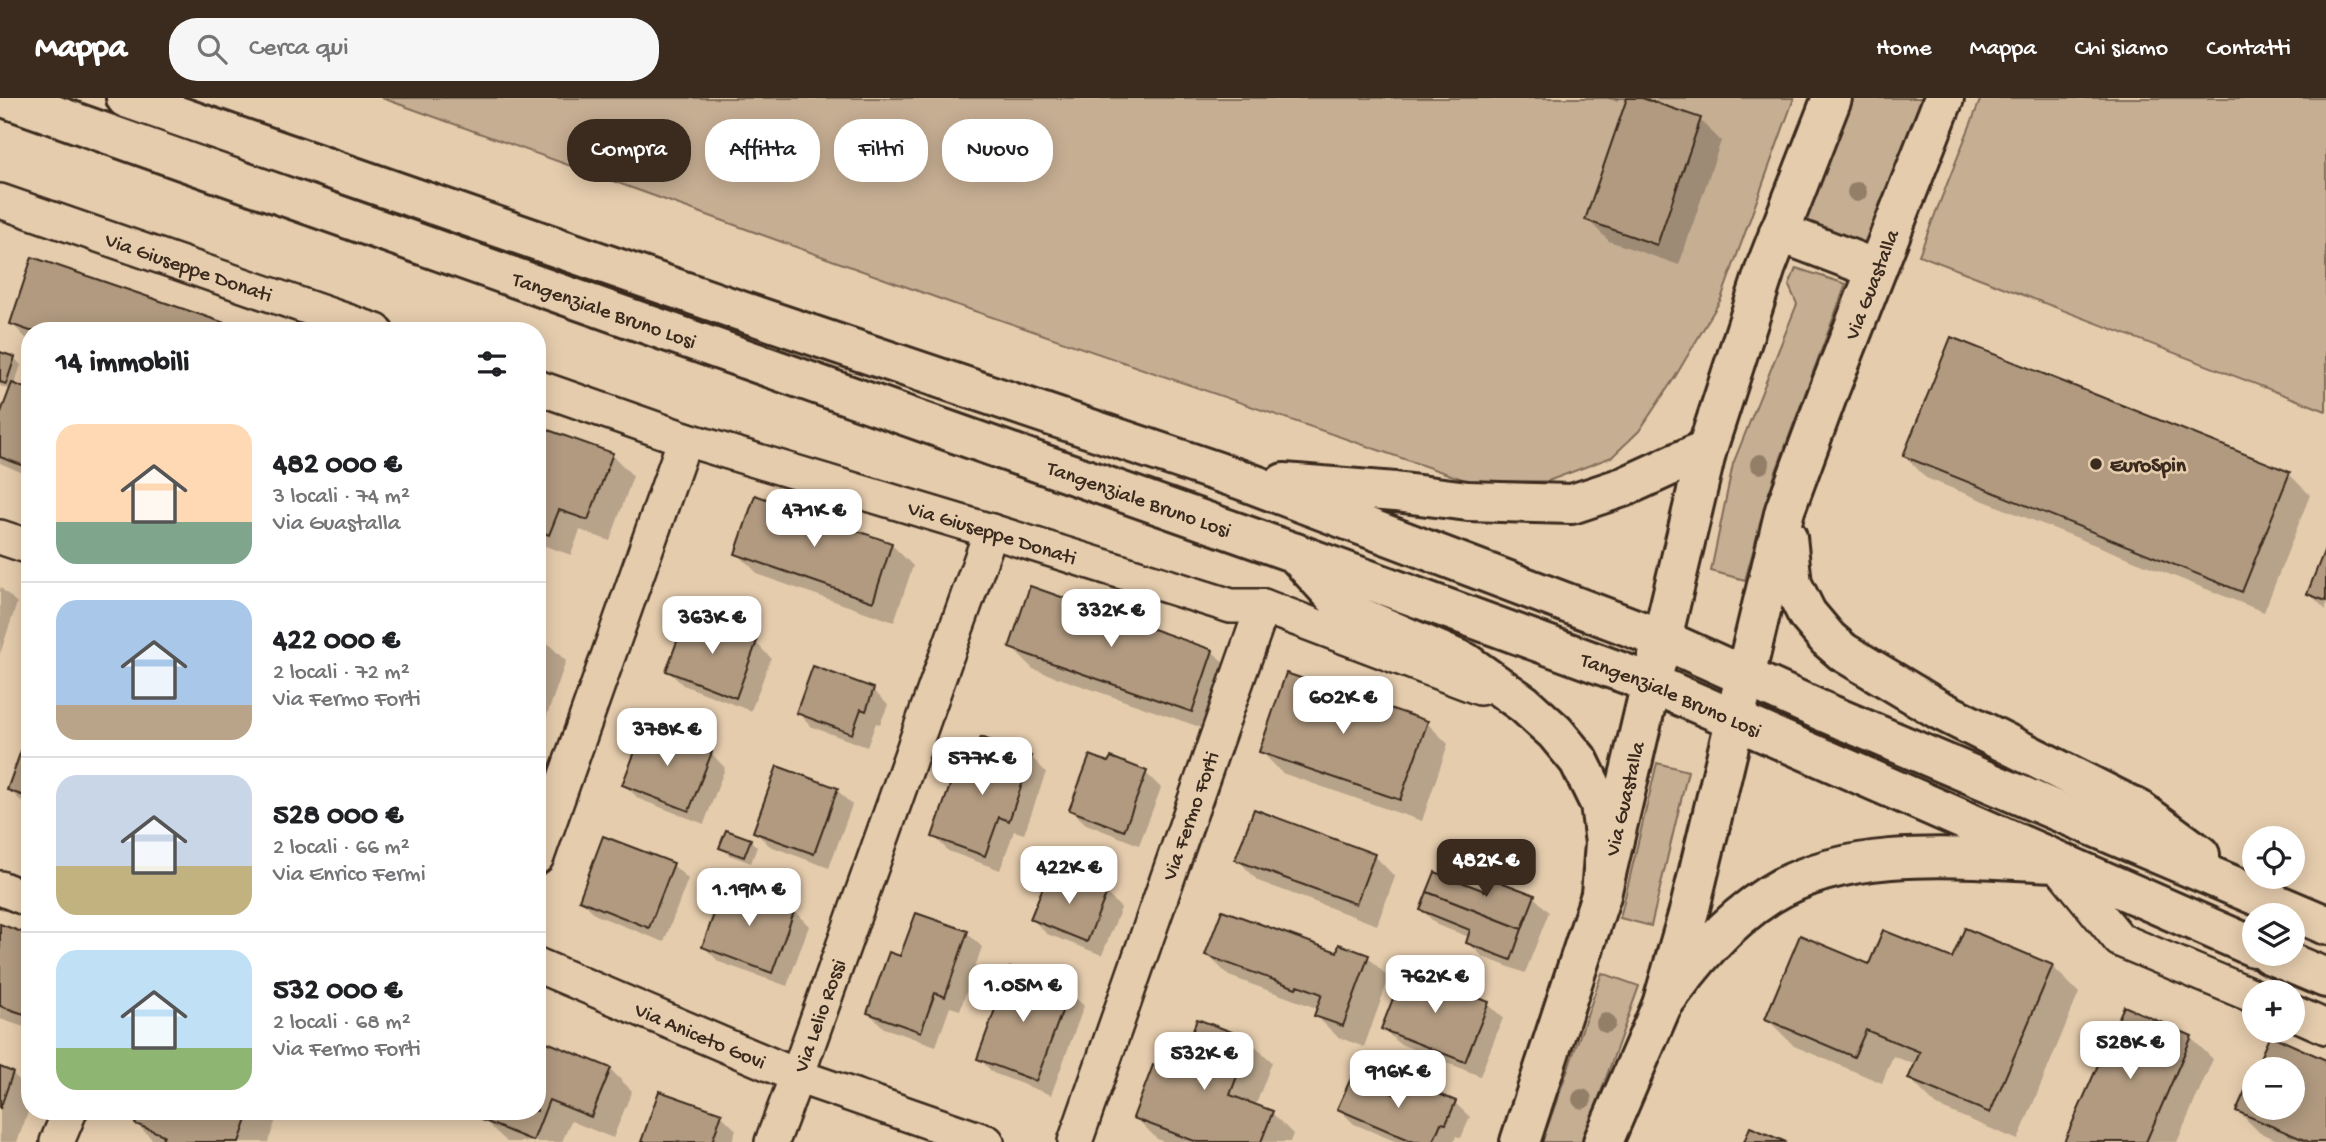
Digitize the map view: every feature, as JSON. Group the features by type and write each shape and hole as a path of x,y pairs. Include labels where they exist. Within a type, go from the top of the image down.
{"main road":[{"name":"Tangenziale Bruno Losi","path":"6,98 1295,553 1651,683 2242,942"},
{"name":"Tangenziale Bruno Losi","path":"126,98 1242,480 1662,639 1745,678 2326,925"},
{"name":"Via Guastalla","path":"1520,1142 1601,895 1707,449 1779,232 1832,98"},
{"name":"Via Guastalla","path":"1603,1142 1662,1005 1690,908 1785,510 1944,98"},
{"path":"1779,232 1876,269"},
{"path":"1242,480 1395,492 1468,501 1572,504 1626,486 1707,449"},
{"name":"Via Guastalla","path":"1785,510 1791,584 1807,614 1843,652 1938,709 2139,810 2251,894"},
{"path":"1295,553 1337,599 1360,617 1466,663 1524,704 1555,732 1579,761 1600,804 1605,843 1601,895"},
{"path":"1662,1005 1691,964 1723,932 1769,895 1826,870 1858,863 1945,857 2056,862"},
{"path":"2298,966 2326,978"}],"street":[{"name":"Via Giuseppe Donati","path":"0,201 343,322"},
{"name":"Via Giuseppe Donati","path":"546,390 685,439 1231,606 1263,606 1524,704"},
{"path":"546,832 685,439"},
{"name":"Via Lelio Rossi","path":"772,1142 991,531"},
{"path":"0,537 21,544"},
{"name":"Via Fermo Forti","path":"1076,1142 1263,606"},
{"path":"2056,862 2120,940 2242,991"},
{"path":"0,888 21,896"},
{"name":"Via Aniceto Govi","path":"546,969 797,1076 987,1142"},
{"path":"2305,1018 2326,1027"},
{"path":"57,1142 66,1120"}],"shaded area":[{"path":"382,98 1794,98 1721,299 1675,377 1639,431 1612,457 1548,481 1471,482 957,305 615,182 691,182 691,119 567,119 567,165"},
{"path":"1849,98 1927,98 1866,244 1800,219"},
{"path":"1981,98 2326,98 2326,411 1919,255"},
{"path":"1796,268 1846,284 1775,474 1745,580 1711,571 1733,464 1797,304 1789,286"},
{"path":"1657,763 1688,771 1651,926 1620,918"},
{"path":"1602,973 1639,986 1583,1142 1542,1142"}],"building":[{"path":"1627,98 1642,98 1701,118 1657,245 1585,220"},
{"path":"32,257 222,322 21,322 21,328 10,324"},
{"name":"EuroSpin","path":"1951,337 2290,472 2242,592 1903,456"},
{"path":"0,352 15,357 6,384 0,382"},
{"path":"12,383 21,386 21,465 0,457 0,415"},
{"path":"546,429 613,453 588,520 559,510 549,535 546,534"},
{"path":"755,495 892,543 873,602 735,554"},
{"path":"2326,546 2326,601 2307,594"},
{"path":"1030,586 1213,650 1192,712 1009,648"},
{"path":"687,615 757,641 736,698 666,671"},
{"path":"813,666 874,688 866,711 861,709 852,734 796,713"},
{"path":"1286,673 1428,721 1400,800 1259,752"},
{"path":"645,726 712,752 689,811 622,785"},
{"path":"981,737 1032,756 1009,821 999,817 985,856 932,837 954,774 967,778"},
{"path":"21,751 21,795 7,790"},
{"path":"1090,755 1108,762 1111,757 1147,771 1124,831 1069,810"},
{"path":"777,766 838,788 814,854 753,832"},
{"path":"1254,809 1375,854 1356,904 1235,860"},
{"path":"726,830 751,839 744,857 719,848"},
{"path":"603,836 674,863 649,928 579,900"},
{"path":"1050,870 1107,892 1087,942 1030,919"},
{"path":"1435,872 1485,891 1490,878 1535,895 1522,929 1427,892"},
{"path":"725,884 795,909 772,973 702,947"},
{"path":"1427,892 1522,929 1511,960 1466,943 1470,930 1420,910"},
{"path":"1222,910 1337,952 1339,944 1369,955 1343,1026 1314,1016 1322,994 1298,985 1296,988 1205,955"},
{"path":"916,913 968,931 945,997 935,993 921,1032 867,1013 889,952 900,956"},
{"path":"0,924 21,932 21,1013 0,1006"},
{"path":"1965,928 2053,965 1990,1113 1908,1079 1920,1052 1866,1030 1854,1057 1765,1019 1800,935 1869,964 1883,930 1952,958"},
{"path":"1010,968 1070,990 1036,1081 977,1059"},
{"path":"1405,968 1438,981 1436,985 1452,991 1454,988 1489,1002 1465,1062 1381,1029"},
{"path":"2124,1006 2192,1036 2146,1142 2064,1142"},
{"path":"1197,1019 1251,1039 1230,1095 1273,1111 1261,1142 1197,1142 1133,1118 1153,1065 1177,1075"},
{"path":"546,1042 611,1068 591,1117 549,1100 546,1108"},
{"path":"2266,1043 2288,1043 2326,1060 2326,1142 2309,1142 2257,1120 2305,1120 2305,1057 2260,1057"},
{"path":"0,1067 13,1072 0,1109"},
{"path":"1352,1076 1403,1098 1410,1082 1456,1101 1446,1124 1441,1123 1433,1142 1414,1142 1337,1109"},
{"path":"659,1091 722,1113 712,1142 641,1142"},
{"path":"2242,1098 2242,1114 2236,1111"},
{"path":"136,1120 247,1120 239,1142 161,1142 164,1135 135,1124"},
{"path":"482,1120 541,1120 533,1141"},
{"path":"1750,1127 1786,1142 1744,1142"}],"place":[{"name":"EuroSpin","path":"2096,464"}]}
